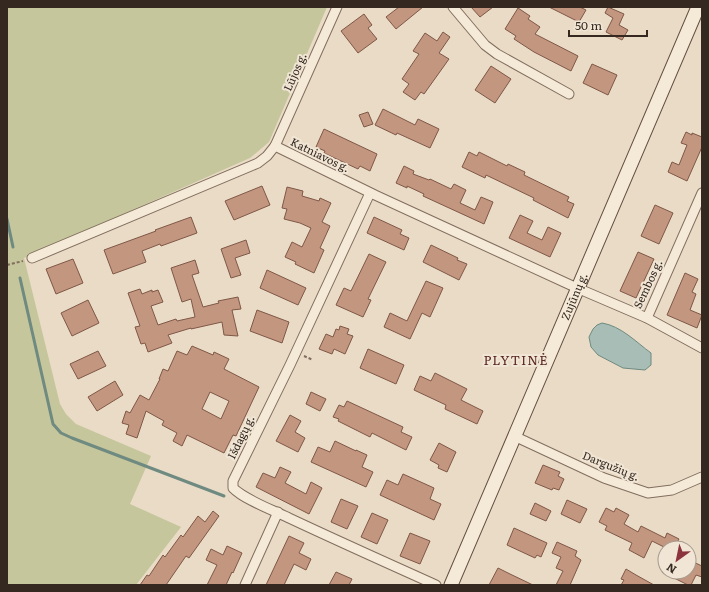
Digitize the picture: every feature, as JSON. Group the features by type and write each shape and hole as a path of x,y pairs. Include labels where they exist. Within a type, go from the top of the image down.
{"main road":[{"name":"Zujūnų g.","path":"450,585 698,7"}],"street":[{"name":"Lūjos g.","path":"275,146 338,7"},
{"path":"453,7 485,45 498,54 569,94"},
{"name":"Katniavos g.","path":"32,258 258,163 267,156 275,146 370,193 578,288"},
{"name":"Išdagų g.","path":"370,193 290,365 233,481 233,488 238,493 436,585"},
{"name":"Sembos g.","path":"578,288 647,318 702,193"},
{"path":"647,318 702,348"},
{"name":"Dargužių g.","path":"514,436 604,478 648,493 672,490 702,477"},
{"path":"245,585 278,512"}],"path":[{"path":"7,265 32,258"}],"green space":[{"path":"7,7 327,7 269,142 250,158 24,258 60,404 66,414 76,424 151,456 130,504 181,527 136,585 7,585"}],"water":[{"path":"602,323 616,327 651,353 651,365 645,370 623,368 598,355 591,347 589,337 593,329"}],"building":[{"path":"399,7 423,7 396,29 386,17"},
{"path":"471,7 493,7 480,17"},
{"path":"549,7 580,7 586,10 579,22"},
{"path":"608,7 624,14 619,25 628,30 622,40 606,32 613,18 605,13"},
{"path":"518,8 530,16 528,19 540,27 535,34 578,56 571,71 534,52 514,39 516,36 505,29"},
{"path":"364,14 372,25 368,28 377,39 358,53 341,31"},
{"path":"443,32 450,37 439,53 449,59 424,94 421,92 415,100 403,92 409,84 402,79 419,54 413,51 425,33 437,41"},
{"path":"592,64 617,75 608,95 583,83"},
{"path":"491,66 511,79 495,103 475,90"},
{"path":"383,109 415,125 418,119 439,129 430,148 375,125"},
{"path":"368,112 373,124 364,127 359,115"},
{"path":"324,129 377,154 370,171 360,166 358,169 324,153 325,151 316,147"},
{"path":"686,132 702,137 702,147 687,181 668,172 672,162 679,165 687,145 681,143"},
{"path":"469,152 477,156 479,152 507,166 508,164 525,172 524,175 569,197 567,201 574,204 568,218 533,200 534,198 486,175 485,178 462,167"},
{"path":"404,166 414,171 413,174 429,180 430,179 451,189 454,184 466,190 460,203 475,210 481,197 493,202 484,224 423,196 424,194 407,186 407,188 396,183"},
{"path":"262,186 270,205 234,220 225,201"},
{"path":"287,187 303,191 302,196 319,201 320,198 331,203 322,222 330,226 320,248 324,250 314,273 295,264 296,262 285,257 292,242 302,247 311,228 300,223 284,219 287,209 282,208"},
{"path":"655,205 673,213 659,244 641,236"},
{"path":"520,215 533,221 527,233 542,240 548,227 561,233 550,257 509,238"},
{"path":"191,217 197,233 142,251 146,262 113,274 104,250"},
{"path":"374,217 402,230 400,234 409,238 404,250 367,233"},
{"path":"246,240 250,253 235,258 241,275 231,278 221,249"},
{"path":"431,245 467,264 459,280 423,262"},
{"path":"638,252 654,259 636,298 620,291"},
{"path":"369,254 386,262 368,299 371,300 363,317 336,305 344,288 351,291"},
{"path":"73,259 83,283 56,294 46,269"},
{"path":"195,260 199,273 192,275 203,307 219,303 218,301 238,297 241,309 232,310 238,336 224,335 222,322 191,328 168,335 172,343 148,352 145,343 141,344 135,327 140,326 128,293 140,289 142,294 152,290 152,292 158,290 163,302 151,306 158,325 176,319 177,321 195,317 191,299 182,302 171,268"},
{"path":"267,270 306,288 298,305 260,288"},
{"path":"685,273 698,279 692,292 696,294 690,310 702,315 697,328 667,315"},
{"path":"426,281 443,288 430,317 422,313 410,339 384,327 390,313 407,321"},
{"path":"88,300 99,323 72,336 61,313"},
{"path":"257,310 289,322 282,343 250,331"},
{"path":"340,326 349,329 347,334 353,336 345,354 334,349 332,354 319,349 326,334 333,337 336,329 339,330"},
{"path":"192,346 213,355 214,352 229,359 224,369 259,387 236,436 233,435 224,453 187,435 182,446 173,441 177,433 162,425 164,421 146,411 137,438 126,434 129,425 122,423 126,411 130,413 140,395 149,400 160,379 163,369 168,371 177,351 187,355","holes":["210,392 229,401 221,419 202,409"]},
{"path":"368,349 404,365 396,384 360,368"},
{"path":"98,351 106,366 78,379 70,364"},
{"path":"435,373 467,389 461,400 483,411 477,424 445,409 446,405 414,390 420,376 431,381"},
{"path":"115,381 123,395 97,411 88,397"},
{"path":"311,392 326,399 320,411 306,404"},
{"path":"347,401 403,427 401,432 412,437 406,450 372,433 370,437 333,417 339,405 344,407"},
{"path":"290,415 301,421 295,432 305,438 298,452 276,441"},
{"path":"335,441 367,455 362,467 373,472 366,487 311,462 318,447 330,452"},
{"path":"439,443 456,452 447,472 438,468 439,465 430,460"},
{"path":"543,465 560,472 558,476 564,479 559,490 553,488 552,490 535,483"},
{"path":"280,467 291,472 285,483 306,494 311,482 322,488 309,514 256,487 263,473 275,478"},
{"path":"403,474 434,488 430,499 441,504 434,520 380,495 387,480 398,485"},
{"path":"341,499 358,506 347,529 331,522"},
{"path":"567,500 587,509 580,523 561,514"},
{"path":"535,503 551,511 546,521 530,514"},
{"path":"606,508 614,512 616,508 629,515 624,524 638,532 641,526 665,538 667,533 679,539 657,540 657,544 652,541 644,558 629,550 632,543 605,530 607,526 599,522"},
{"path":"213,511 219,516 189,558 186,556 166,585 140,585 147,575 149,576 163,555 165,557 181,535 183,537 198,516 205,522"},
{"path":"372,513 388,520 377,544 361,537"},
{"path":"514,528 547,543 541,557 537,555 535,558 507,545"},
{"path":"410,533 430,541 420,564 400,556"},
{"path":"289,536 304,543 299,553 311,559 306,570 294,564 284,585 266,585"},
{"path":"557,542 577,551 575,556 581,560 570,585 556,585 563,571 556,568 561,557 552,553"},
{"path":"227,546 242,553 233,573 232,572 226,585 207,585 217,565 206,560 211,549 223,555"},
{"path":"697,564 702,566 702,577 697,575"},
{"path":"498,568 510,574 533,585 489,585"},
{"path":"626,569 654,585 621,585 624,580 621,579"},
{"path":"336,572 352,579 349,585 329,585"},
{"path":"678,580 694,580 691,585"}],"waterway":[{"path":"7,219 13,247"},
{"path":"20,278 53,424 61,433 224,496"}],"district":[{"name":"PLYTINĖ","path":"516,360"}]}
